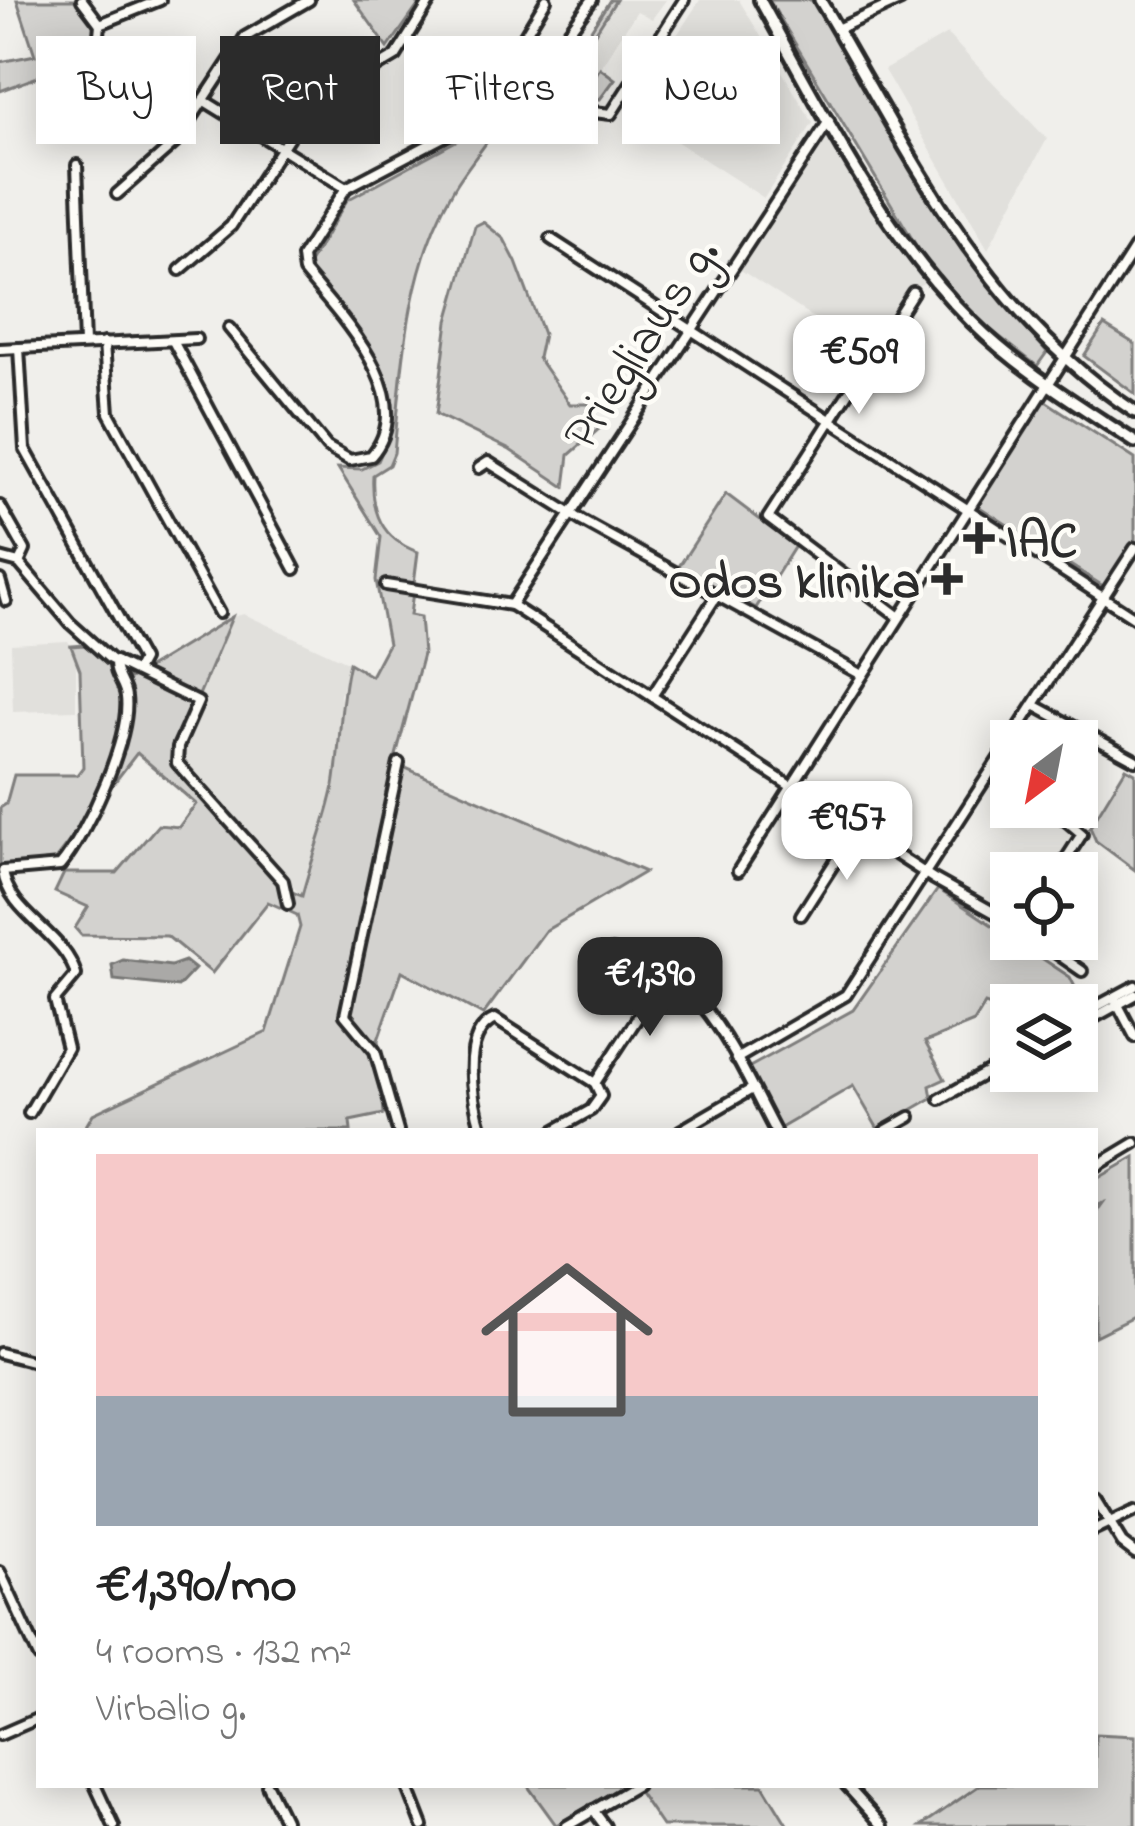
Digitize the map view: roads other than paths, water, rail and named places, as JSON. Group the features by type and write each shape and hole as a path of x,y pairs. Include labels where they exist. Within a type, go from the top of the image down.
{"main road":[{"path":"760,0 931,278 985,335 1135,442"},
{"path":"820,0 971,254 1012,308 1063,359 1135,412"}],"street":[{"path":"82,0 100,24 99,36"},
{"path":"100,24 160,0"},
{"path":"117,194 176,142 244,37 309,0"},
{"path":"180,270 231,226 281,147 320,97 395,56 431,0"},
{"path":"524,36 546,0"},
{"path":"569,36 592,0"},
{"path":"598,112 611,114 685,0"},
{"path":"837,29 901,0"},
{"path":"203,100 346,188"},
{"name":"Priegliaus g.","path":"511,605 830,120"},
{"path":"230,328 327,447 350,460 371,456 380,442 383,416 378,369 300,262 346,188 431,144"},
{"path":"77,165 85,344"},
{"path":"551,239 1135,618"},
{"path":"738,871 1135,248"},
{"path":"898,616 767,518 913,292"},
{"path":"0,349 196,339"},
{"path":"173,340 295,569"},
{"path":"104,343 109,413 219,613"},
{"path":"19,348 26,448 142,660 136,671"},
{"path":"479,468 488,462 571,514 860,674"},
{"path":"0,506 25,550 19,563"},
{"path":"1024,720 1135,548"},
{"path":"0,558 19,563 70,623 115,661 198,702 177,763 283,881 288,904"},
{"path":"0,580 6,601"},
{"path":"386,585 511,605 924,873 990,910"},
{"path":"652,696 717,595"},
{"path":"29,1112 68,1048 55,1000 76,975 62,947 10,891 3,871 60,866 89,821 118,747 127,699 115,661"},
{"path":"1034,705 1132,758 1135,747"},
{"path":"397,1128 375,1051 345,1015 400,763"},
{"path":"736,1059 843,998 990,771"},
{"path":"801,915 856,829"},
{"path":"611,951 668,970 692,992 773,1128"},
{"path":"1066,960 1082,971"},
{"path":"595,1083 668,970"},
{"path":"1098,1013 1135,990"},
{"path":"1098,1009 1117,1001"},
{"path":"1117,1001 1135,1037"},
{"path":"481,1128 474,1106 473,1059 490,1019 595,1083 601,1096 591,1110 559,1128"},
{"path":"940,1100 990,1071"},
{"path":"685,1128 752,1089"},
{"path":"890,1128 910,1117"},
{"path":"1098,1165 1135,1143"},
{"path":"0,1353 36,1362"},
{"path":"1098,1504 1135,1553"},
{"path":"1098,1529 1135,1511"},
{"path":"0,1572 36,1650"},
{"path":"0,1735 36,1719"},
{"path":"96,1788 114,1826"},
{"path":"268,1788 284,1820"},
{"path":"408,1788 423,1826"},
{"path":"567,1826 632,1788"},
{"path":"849,1788 883,1826"},
{"path":"593,1810 605,1826"}],"place":[{"name":"IAC","path":"979,538"},
{"name":"Odos klinika","path":"947,579"}]}
